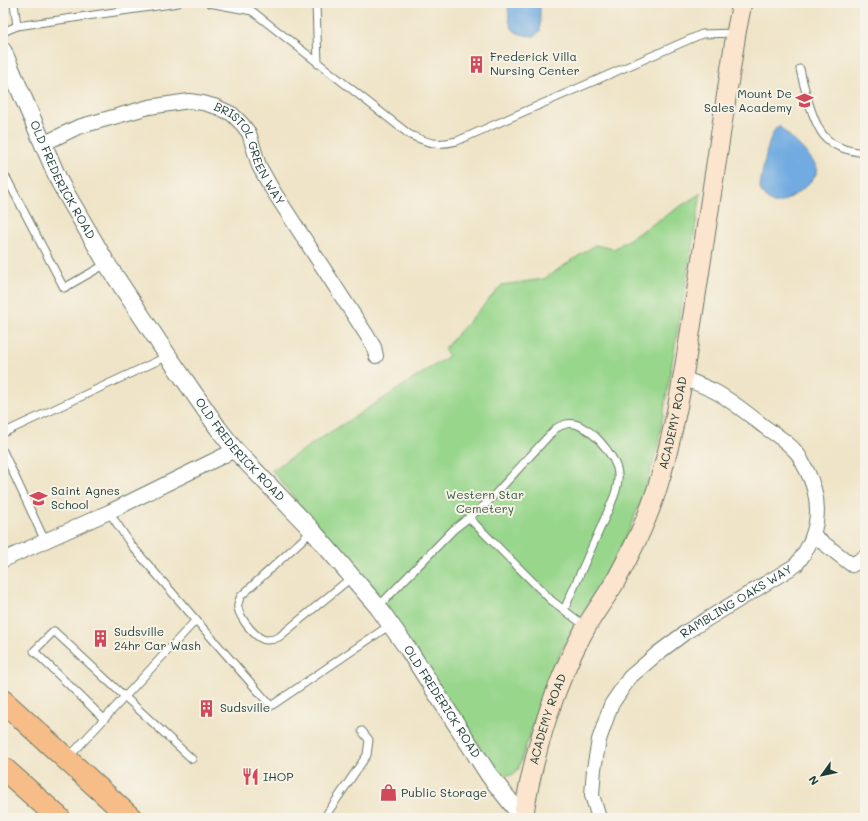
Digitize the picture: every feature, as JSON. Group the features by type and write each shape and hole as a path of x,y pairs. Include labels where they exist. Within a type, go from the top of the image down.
{"main road":[{"name":"ACADEMY ROAD","path":"523,818 534,759 553,698 586,628 615,581 636,542 655,494 669,447 683,378 736,33 742,3"},
{"path":"3,689 44,740"},
{"path":"3,701 131,818"},
{"path":"5,771 59,818"}],"street":[{"name":"OLD FREDERICK ROAD","path":"3,51 42,144 60,182 107,264 168,356 235,450 312,531 378,608 408,649 489,776 523,818"},
{"name":"BRISTOL GREEN WAY","path":"42,144 78,127 169,103 189,101 203,103 217,107 232,114 242,124 248,133 259,166 272,189 368,337 374,347 376,356"},
{"name":"RAMBLING OAKS WAY","path":"599,818 592,795 594,769 599,740 611,705 630,677 686,632 796,565 806,553 813,535 816,519 816,505 813,485 797,453 781,439 730,401 713,390 683,378"},
{"path":"3,560 109,512 235,450"},
{"path":"813,535 852,564 865,557"}],"lane":[{"path":"14,3 17,26"},
{"path":"3,32 17,26 178,3"},
{"path":"209,3 252,11 410,135 427,142 443,145 457,141 702,34 736,33"},
{"path":"316,3 318,64"},
{"path":"800,69 808,99 819,128 826,139 837,146 852,152 865,153"},
{"path":"3,175 7,179 64,288 107,264"},
{"path":"3,433 168,356"},
{"path":"378,608 453,530 486,504 555,429 567,423 581,426 596,436 616,463 618,475 616,489 611,504 564,610"},
{"path":"3,452 45,541"},
{"path":"109,512 132,546 271,706 390,625"},
{"path":"469,518 551,600 586,628"},
{"path":"312,531 241,596 238,602 238,609 243,620 252,631 260,638 266,640 273,640 279,637 352,577"},
{"path":"66,760 196,620"},
{"path":"104,719 34,651 54,631 192,759"},
{"path":"324,818 367,755 369,740 362,731"}],"green space":[{"name":"Western Star Cemetery","path":"701,193 658,445 645,490 629,530 607,573 565,643 548,681 518,770 512,775 504,775 497,771 314,523 272,470 449,356 444,349 502,285 544,279 595,245 614,249"}],"water":[{"path":"508,3 540,3 540,31 535,36 520,34 512,28 509,18"},
{"path":"778,126 806,152 817,168 817,172 808,184 793,196 779,203 774,203 764,196 760,187 768,145 774,130"}],"place":[{"name":"Frederick Villa Nursing Center","path":"477,64"},
{"name":"Mount De Sales Academy","path":"805,101"},
{"name":"Saint Agnes School","path":"38,498"},
{"name":"Sudsville 24hr Car Wash","path":"101,639"},
{"name":"Sudsville","path":"207,708"},
{"name":"IHOP","path":"250,777"},
{"name":"Public Storage","path":"388,793"}]}
